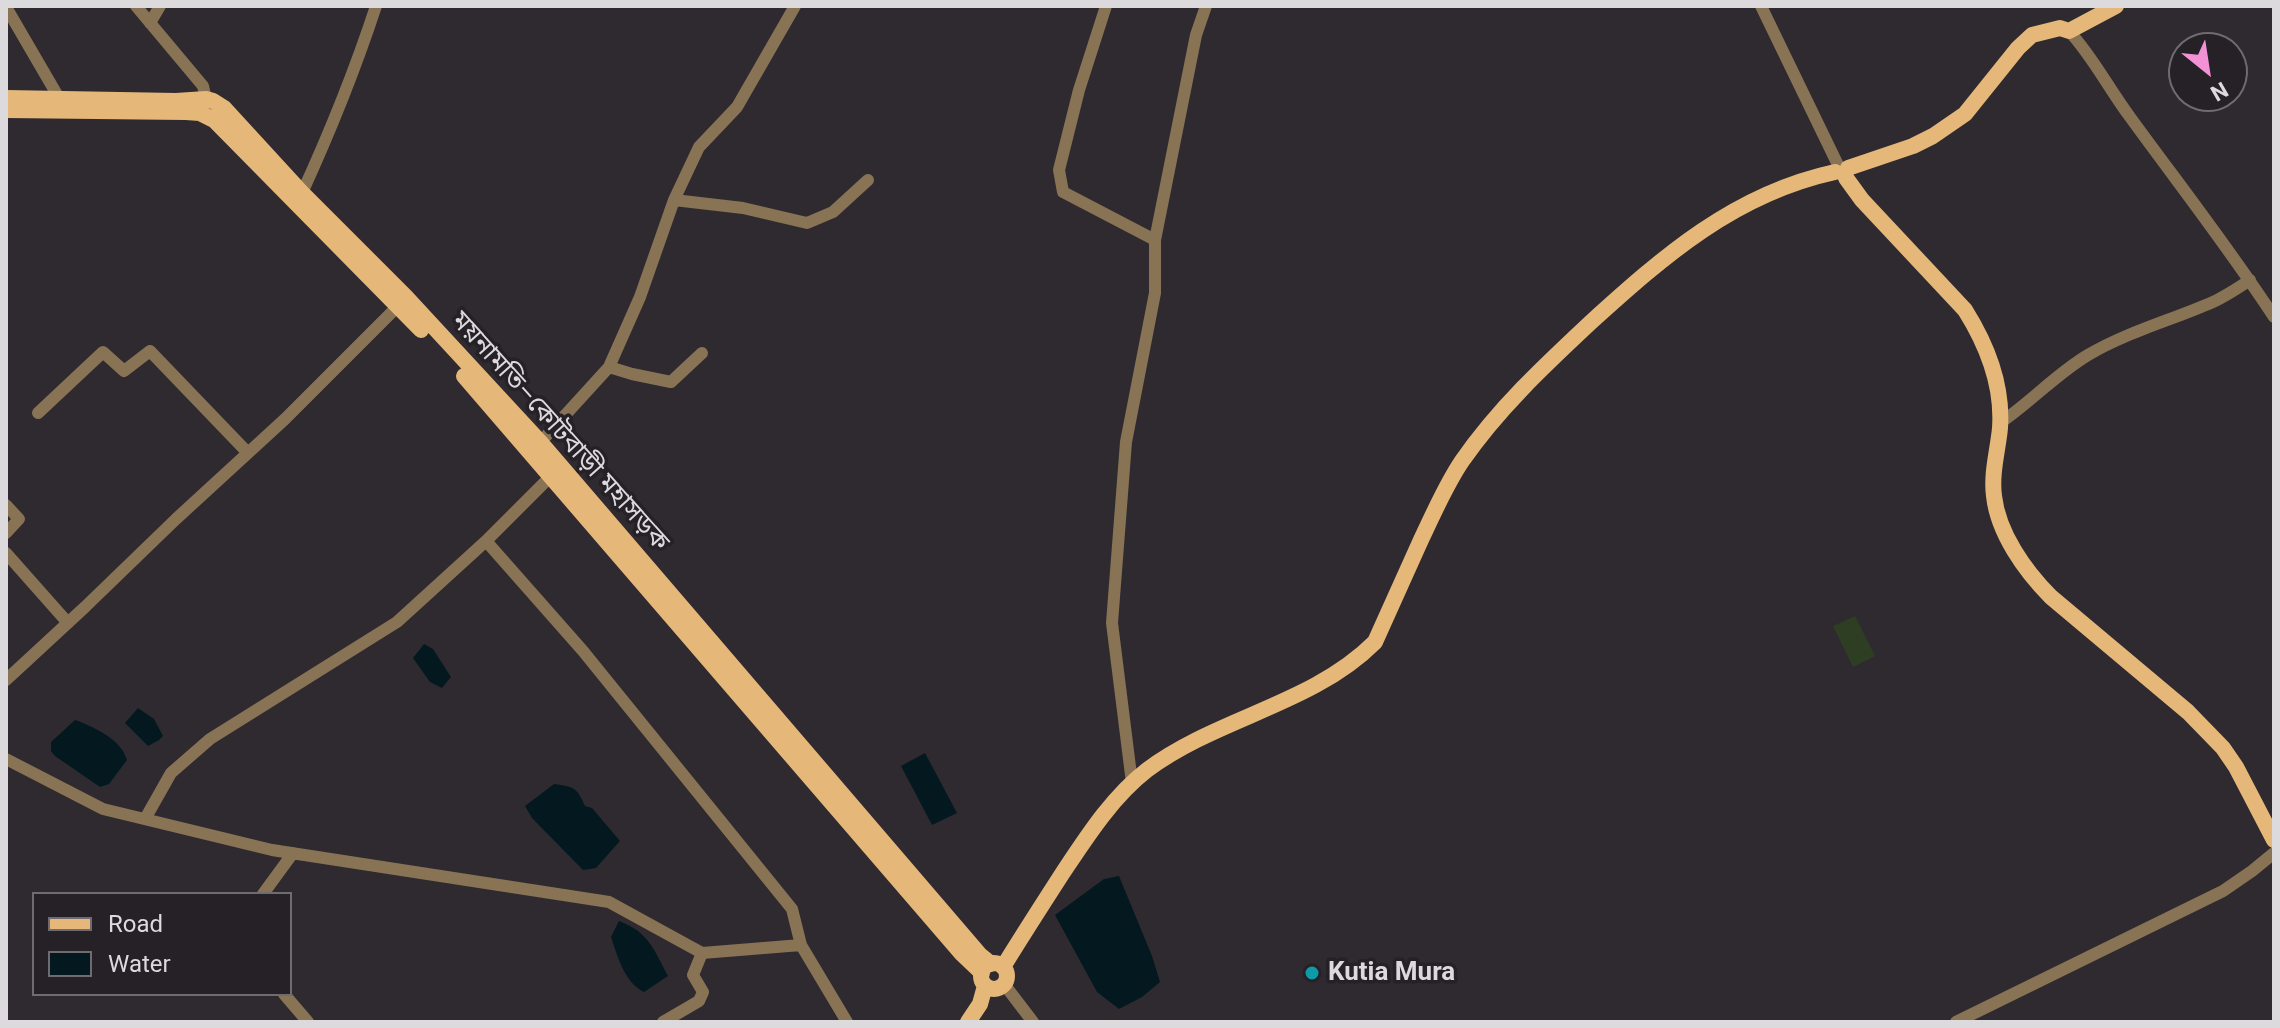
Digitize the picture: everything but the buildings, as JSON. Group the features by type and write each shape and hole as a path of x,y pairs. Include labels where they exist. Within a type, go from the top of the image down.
{"main road":[{"path":"968,1022 1076,853 1132,783 1164,759 1202,737 1323,682 1375,642 1438,503 1461,463 1535,374 1607,308 1697,232 1773,192 1810,177 1842,171 1933,136 1965,114 2032,35 2060,28 2069,31 2116,6"},
{"path":"6,98 57,104"},
{"path":"6,110 57,104 176,101 203,106"},
{"name":"ময়নামতি–কোটবাড়ী মহাসড়ক","path":"709,649 536,447 406,297 302,193 224,108 213,101 203,106 536,447 551,476 709,649 833,782 980,955 994,977"},
{"path":"1842,171 1862,200 1965,310 1977,329 1999,394 2000,423 1994,496 2000,521 2018,557 2051,597 2188,712 2223,748 2274,840"},
{"path":"975,1022 994,977"}],"street":[{"path":"136,6 203,86 203,106"},
{"path":"150,23 160,6"},
{"path":"302,193 334,120 376,6"},
{"path":"536,447 609,367 640,297 674,200 699,147 737,107 795,6"},
{"path":"1106,6 1079,90 1059,170 1063,192 1155,240"},
{"path":"1132,783 1112,623 1126,442 1155,293 1155,240 1196,35 1206,6"},
{"path":"1761,6 1842,171"},
{"path":"6,7 57,104"},
{"path":"2069,31 2274,317"},
{"path":"674,200 743,208 807,223 833,212 868,180"},
{"path":"2000,423 2088,355 2214,301 2250,280"},
{"path":"6,680 285,419 398,306"},
{"path":"38,413 103,352 124,371 150,351 248,453"},
{"path":"609,367 671,382 702,353"},
{"path":"145,819 171,773 210,739 397,622 486,541 551,476"},
{"path":"6,505 19,519 6,533"},
{"path":"486,541 583,651 792,909 801,945 847,1022"},
{"path":"6,553 68,623"},
{"path":"6,759 103,809 272,850 609,902 702,953 801,945"},
{"path":"264,892 293,853"},
{"path":"1956,1022 2223,891 2274,853"},
{"path":"663,1022 699,1001 703,992 693,975 702,953"},
{"path":"994,977 1033,1022"},
{"path":"286,996 308,1022"}],"green space":[{"path":"1855,616 1875,656 1853,667 1833,626"}],"water":[{"path":"424,644 433,649 451,677 442,688 430,682 413,658"},
{"path":"138,708 154,719 163,736 148,746 125,723"},
{"path":"75,720 106,735 124,753 127,760 109,784 100,787 51,751 51,742"},
{"path":"925,753 957,813 932,825 901,766"},
{"path":"554,784 577,791 585,806 592,808 620,841 596,868 583,870 532,818 525,806"},
{"path":"1119,876 1160,982 1142,997 1119,1009 1097,992 1055,915 1104,879"},
{"path":"619,921 644,936 668,976 644,992 631,982 616,953 611,937"}],"place":[{"name":"Kutia Mura","path":"1312,973"}]}
